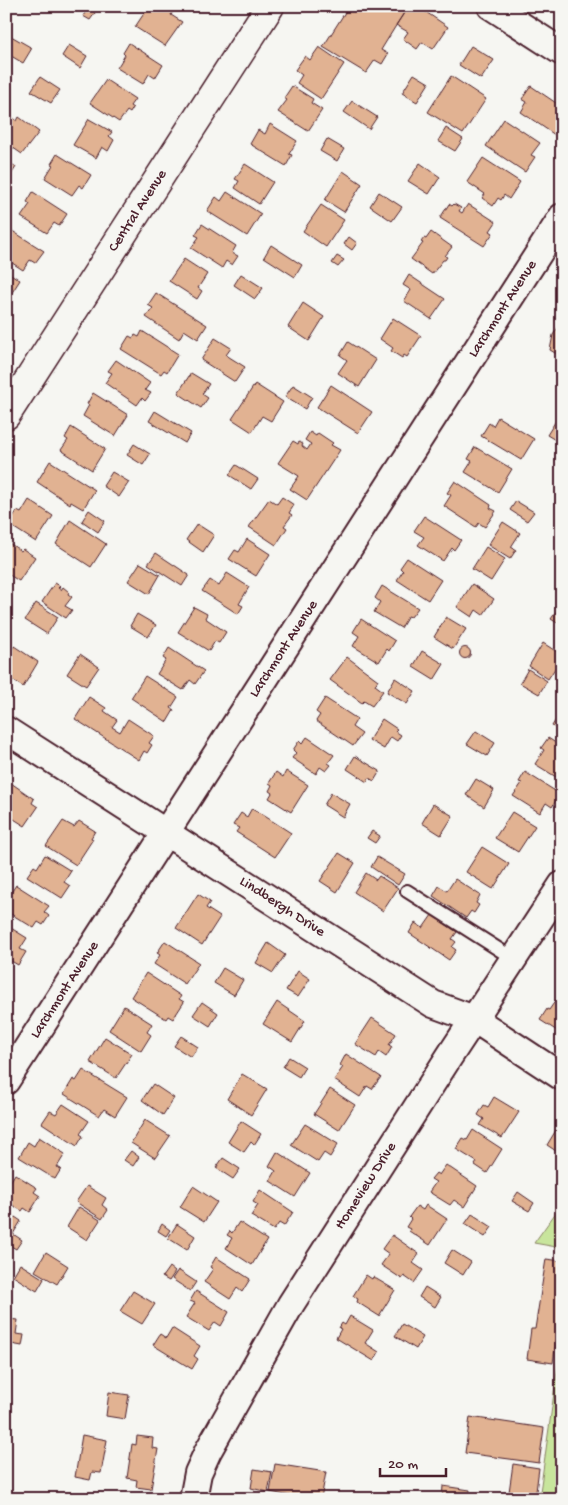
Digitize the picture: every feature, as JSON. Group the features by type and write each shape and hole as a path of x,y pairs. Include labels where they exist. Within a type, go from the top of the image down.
{"street":[{"name":"Central Avenue","path":"6,415 270,6"},
{"path":"491,6 562,52"},
{"name":"Larchmont Avenue","path":"6,1081 562,218"},
{"name":"Lindbergh Drive","path":"6,730 433,1004 474,1019 562,1077"},
{"name":"Homeview Drive","path":"193,1499 198,1474 208,1451 292,1304 562,885"}],"lane":[{"path":"407,891 514,959"}],"green space":[{"path":"562,1204 562,1248 534,1243"},
{"path":"562,1336 562,1499 539,1499"}],"building":[{"path":"149,6 170,6 174,9 171,15 182,22 165,46 135,27"},
{"path":"349,6 408,6 381,50 388,54 382,64 375,60 366,73 323,47"},
{"path":"409,6 417,6 448,27 433,49 422,42 417,49 403,39 408,32 396,25"},
{"path":"88,8 95,13 90,20 83,16"},
{"path":"11,36 32,48 23,63 6,53 6,44"},
{"path":"129,43 163,65 155,78 149,74 143,84 117,68 125,55 123,53"},
{"path":"69,45 87,56 80,68 62,56"},
{"path":"471,46 494,60 481,79 459,65"},
{"path":"319,47 344,64 321,99 297,83 302,75 295,70 305,56 310,60"},
{"path":"414,74 429,83 417,102 402,93"},
{"path":"451,76 486,99 463,134 428,112"},
{"path":"40,77 60,90 51,103 31,91"},
{"path":"106,80 135,99 130,106 133,108 130,113 127,111 119,122 90,103"},
{"path":"292,86 313,99 311,103 322,110 308,131 278,112 287,100 284,98"},
{"path":"531,86 562,107 562,124 555,135 521,112 527,102 522,99"},
{"path":"352,101 377,117 369,129 344,112"},
{"path":"11,116 17,121 19,117 39,132 22,154 6,143 6,137 11,131 6,128 6,123"},
{"path":"89,119 112,132 109,136 114,140 108,151 102,147 96,158 73,145"},
{"path":"504,119 540,143 531,155 535,157 525,172 486,146"},
{"path":"270,124 297,141 289,154 292,155 286,166 250,144 258,130 265,134"},
{"path":"446,128 463,139 455,151 438,141"},
{"path":"327,139 344,149 337,161 320,151"},
{"path":"57,154 91,175 83,188 79,185 72,195 45,178"},
{"path":"483,158 520,182 509,199 504,195 501,200 498,198 493,206 482,198 485,194 467,182"},
{"path":"6,160 16,167 7,181 6,181"},
{"path":"420,163 440,177 429,194 408,181"},
{"path":"245,164 273,182 259,204 235,188 239,181 235,179"},
{"path":"343,171 362,184 344,212 325,200"},
{"path":"33,192 67,214 59,226 54,223 47,233 21,217 30,204 27,202"},
{"path":"227,192 261,214 247,236 207,211 216,197 221,201"},
{"path":"379,192 402,207 392,221 370,206"},
{"path":"449,204 452,206 454,204 461,208 459,211 462,213 468,204 496,222 490,231 493,233 484,246 440,218"},
{"path":"321,205 344,220 326,247 303,231"},
{"path":"202,224 236,246 232,253 238,256 232,265 226,261 222,268 191,248 199,237 195,235"},
{"path":"6,227 44,251 35,263 30,260 23,270 6,259"},
{"path":"431,232 452,247 445,256 447,257 445,260 432,274 411,259 423,243 421,242"},
{"path":"349,237 357,243 352,250 344,244"},
{"path":"271,245 302,265 295,277 264,257"},
{"path":"337,256 344,260 338,267 332,263"},
{"path":"184,259 207,274 198,288 202,291 197,299 169,281"},
{"path":"6,271 20,280 11,294 6,292"},
{"path":"241,274 263,288 255,299 234,285"},
{"path":"409,275 445,299 431,319 404,301 411,290 403,285"},
{"path":"156,293 207,325 198,339 184,330 179,339 146,317 153,308 148,305"},
{"path":"303,303 324,317 309,341 288,327"},
{"path":"393,318 421,336 407,357 404,355 402,358 391,351 393,348 380,339"},
{"path":"561,323 562,357 550,350 553,335"},
{"path":"142,331 178,354 167,372 164,370 161,374 121,349 129,336 133,338 135,335 139,337"},
{"path":"215,338 231,348 226,355 245,367 235,382 201,360"},
{"path":"348,342 376,360 359,387 338,373 347,360 340,355"},
{"path":"116,360 150,383 145,390 151,393 145,401 142,398 137,405 105,383 112,373 108,371"},
{"path":"191,373 209,384 202,394 208,398 201,408 178,393"},
{"path":"255,384 283,402 271,421 262,416 252,432 232,419"},
{"path":"293,385 312,397 305,409 285,397"},
{"path":"331,385 372,412 358,433 317,407"},
{"path":"93,393 128,415 115,436 83,416"},
{"path":"155,411 191,433 185,443 149,421"},
{"path":"562,411 562,444 547,435"},
{"path":"498,417 534,439 521,460 481,436 489,423 493,426"},
{"path":"71,427 105,449 92,470 61,450 68,440 65,438"},
{"path":"310,432 316,436 318,433 333,443 331,445 340,450 307,500 290,489 299,476 278,463 293,441 303,444 302,446 307,450 311,444 305,440"},
{"path":"134,444 150,454 143,465 127,455"},
{"path":"475,447 512,469 498,492 465,472 472,461 468,459"},
{"path":"50,461 95,490 83,509 71,502 70,504 37,482"},
{"path":"236,465 258,479 251,489 229,475"},
{"path":"112,472 129,482 119,497 103,486"},
{"path":"455,481 491,505 490,508 496,511 485,527 479,523 476,527 444,506 451,495 447,493"},
{"path":"282,497 294,505 289,513 292,515 284,526 287,528 276,545 249,527 269,499 277,504"},
{"path":"29,500 53,516 36,542 8,524 17,511 21,513"},
{"path":"516,501 534,512 527,521 510,510"},
{"path":"89,510 105,521 98,532 82,521"},
{"path":"424,516 461,540 454,550 452,548 443,561 418,545 424,537 414,531"},
{"path":"70,520 106,544 91,567 56,544"},
{"path":"503,522 520,533 511,547 516,550 510,559 488,545"},
{"path":"197,524 214,535 203,552 186,540"},
{"path":"247,539 270,554 256,576 229,559 235,550 239,552"},
{"path":"6,541 21,551 23,549 35,557 19,581 6,573"},
{"path":"486,547 505,559 491,581 472,569"},
{"path":"156,553 189,575 182,586 148,564"},
{"path":"407,558 441,580 428,600 397,580 403,571 400,568"},
{"path":"140,563 160,575 149,594 128,581"},
{"path":"227,573 249,587 239,604 243,606 238,614 202,591 210,580 219,586"},
{"path":"55,583 60,586 58,588 61,590 63,587 72,597 65,606 72,610 66,618 42,602"},
{"path":"472,584 494,599 483,615 476,610 472,617 457,607"},
{"path":"382,586 418,608 411,617 408,616 401,628 374,612 380,602 375,598"},
{"path":"36,603 58,617 47,634 25,620"},
{"path":"562,603 562,626 551,619"},
{"path":"194,607 207,614 205,618 226,632 219,643 215,641 209,651 178,632"},
{"path":"137,614 156,625 148,637 130,626"},
{"path":"446,617 466,629 453,649 434,637"},
{"path":"361,619 395,641 389,651 387,649 379,662 353,646 359,636 353,632"},
{"path":"543,643 562,655 562,658 548,679 529,666"},
{"path":"14,646 38,662 23,687 6,676 6,658"},
{"path":"465,647 471,653 465,659 459,653"},
{"path":"169,648 204,671 195,684 190,680 183,690 157,674 166,660 163,658"},
{"path":"422,651 444,664 434,680 413,667"},
{"path":"80,654 99,667 86,686 67,674"},
{"path":"347,657 378,680 375,685 383,691 372,706 364,701 362,703 330,680"},
{"path":"528,669 547,681 539,694 520,683"},
{"path":"145,676 178,697 171,708 174,710 167,722 131,698"},
{"path":"395,678 415,691 407,704 387,692"},
{"path":"89,697 106,708 104,711 117,720 112,727 120,732 128,719 154,736 149,743 152,745 147,753 144,751 139,760 75,719"},
{"path":"325,698 357,719 352,727 362,734 353,746 316,721 320,715 316,712"},
{"path":"562,710 562,732 552,726"},
{"path":"382,719 397,729 395,731 401,735 397,741 391,737 384,749 369,740"},
{"path":"476,731 495,743 487,756 467,744"},
{"path":"307,737 334,755 328,763 331,765 326,771 320,767 316,774 292,758 296,753 293,750 299,741 302,744"},
{"path":"548,738 562,747 561,780 535,764 544,750 541,748"},
{"path":"355,756 380,771 374,781 369,778 367,782 347,769"},
{"path":"286,771 308,785 291,812 269,798 272,793 269,791 272,785 269,783 276,772 283,777"},
{"path":"525,772 560,794 552,807 546,803 540,813 513,796 522,783 519,782"},
{"path":"476,779 494,790 484,807 466,795"},
{"path":"11,783 34,799 32,803 38,807 25,826 6,814 6,790"},
{"path":"331,793 350,804 343,817 324,805"},
{"path":"433,804 453,816 441,835 422,823"},
{"path":"252,808 291,833 275,857 236,832 239,828 233,825 241,813 247,817"},
{"path":"512,812 535,826 518,852 495,838"},
{"path":"63,821 74,827 79,821 95,831 91,838 93,839 76,865 46,846"},
{"path":"372,831 380,836 375,843 367,838"},
{"path":"482,847 509,864 493,889 466,872"},
{"path":"339,853 355,863 337,892 320,881"},
{"path":"45,855 71,871 64,882 70,886 62,898 27,876 34,866 37,868"},
{"path":"377,857 405,874 398,885 371,867"},
{"path":"366,873 376,880 379,876 398,888 383,911 354,892"},
{"path":"455,879 480,895 476,903 479,905 474,913 471,911 466,918 433,896 439,886 447,891"},
{"path":"16,885 49,906 44,912 49,916 43,925 38,922 34,928 6,911 6,900"},
{"path":"198,894 210,902 206,908 220,917 202,945 176,928"},
{"path":"432,915 457,932 452,939 456,942 452,947 456,950 449,960 409,933 415,923 423,928"},
{"path":"6,925 27,938 20,949 26,952 18,965 6,958"},
{"path":"165,941 199,963 185,984 154,964 160,955 157,953"},
{"path":"268,943 285,955 273,973 256,963"},
{"path":"223,968 243,980 234,995 214,983"},
{"path":"298,971 310,979 298,997 286,990"},
{"path":"146,973 181,996 179,999 184,1002 173,1019 168,1016 166,1019 131,997"},
{"path":"556,1000 562,1004 562,1034 540,1020"},
{"path":"202,1002 218,1013 210,1026 193,1015"},
{"path":"277,1002 305,1021 292,1042 263,1024"},
{"path":"124,1006 152,1024 147,1032 151,1035 141,1051 109,1030"},
{"path":"372,1018 396,1034 389,1045 392,1047 386,1057 379,1052 376,1057 355,1044"},
{"path":"181,1036 198,1047 191,1057 174,1046"},
{"path":"105,1037 132,1054 116,1078 90,1062"},
{"path":"346,1054 381,1077 372,1089 367,1086 360,1097 334,1080 343,1067 340,1065"},
{"path":"289,1057 305,1067 299,1077 283,1067"},
{"path":"83,1070 127,1097 115,1116 104,1109 99,1116 64,1094 73,1079 76,1081"},
{"path":"242,1074 267,1089 251,1115 227,1099"},
{"path":"153,1084 174,1098 163,1115 142,1100"},
{"path":"330,1089 355,1105 339,1130 314,1114"},
{"path":"494,1097 519,1112 502,1138 480,1125 484,1119 478,1115 484,1105 488,1107"},
{"path":"63,1104 89,1121 80,1134 83,1136 77,1146 42,1123 50,1111 56,1114"},
{"path":"145,1120 170,1136 155,1158 131,1143"},
{"path":"241,1121 261,1134 254,1145 251,1142 244,1152 228,1142"},
{"path":"305,1124 338,1144 330,1157 324,1153 318,1162 291,1145"},
{"path":"558,1127 562,1130 562,1155 547,1145"},
{"path":"473,1130 502,1149 487,1173 475,1165 477,1162 456,1149 463,1138 467,1140"},
{"path":"39,1137 65,1154 57,1167 61,1169 55,1179 19,1157 28,1142 34,1146"},
{"path":"131,1151 139,1157 133,1166 124,1160"},
{"path":"277,1152 310,1173 295,1197 270,1181 276,1171 269,1166"},
{"path":"223,1158 240,1169 233,1179 216,1168"},
{"path":"446,1165 477,1186 464,1207 454,1200 450,1205 429,1192 436,1182 431,1179 436,1173 439,1175"},
{"path":"15,1174 37,1188 34,1192 40,1196 30,1212 24,1208 22,1211 6,1201 6,1189"},
{"path":"87,1186 106,1198 102,1205 108,1210 102,1219 76,1202"},
{"path":"193,1186 217,1202 204,1222 180,1207"},
{"path":"260,1190 293,1212 284,1226 279,1223 274,1230 251,1216 258,1205 253,1202"},
{"path":"518,1192 534,1203 529,1211 512,1201"},
{"path":"426,1205 447,1219 430,1245 406,1227 411,1219 409,1217 417,1206 423,1210"},
{"path":"79,1207 100,1220 87,1240 67,1227"},
{"path":"6,1211 21,1221 13,1234 22,1240 16,1249 6,1243"},
{"path":"472,1214 492,1227 485,1237 465,1224"},
{"path":"239,1222 267,1240 252,1265 226,1248 232,1238 227,1235 230,1231 232,1233"},
{"path":"162,1224 170,1230 166,1236 158,1231"},
{"path":"177,1224 195,1236 187,1250 168,1238"},
{"path":"392,1235 419,1254 413,1263 423,1270 414,1283 404,1276 402,1279 381,1265 389,1254 382,1249"},
{"path":"452,1250 471,1262 463,1275 444,1263"},
{"path":"46,1252 68,1266 57,1284 35,1271"},
{"path":"216,1257 250,1279 242,1292 237,1288 230,1299 204,1282 213,1269 210,1267"},
{"path":"546,1259 562,1261 562,1301 553,1363 527,1359 531,1329 535,1329"},
{"path":"20,1264 44,1279 37,1291 13,1276"},
{"path":"169,1267 175,1272 169,1281 162,1277"},
{"path":"178,1270 196,1282 190,1291 172,1279"},
{"path":"366,1275 395,1290 379,1316 357,1302 358,1299 353,1296"},
{"path":"425,1287 441,1297 435,1307 419,1297"},
{"path":"133,1291 155,1304 142,1324 120,1311"},
{"path":"196,1291 229,1312 221,1326 215,1322 209,1331 186,1317 195,1303 190,1301"},
{"path":"350,1316 373,1330 365,1343 379,1352 374,1361 336,1338 342,1323 345,1325"},
{"path":"6,1319 18,1320 16,1334 24,1335 22,1346 6,1343"},
{"path":"402,1324 423,1337 416,1349 395,1336"},
{"path":"172,1328 200,1346 194,1356 198,1359 192,1369 153,1345 160,1334 166,1338"},
{"path":"109,1392 129,1395 125,1419 106,1416"},
{"path":"470,1417 544,1428 539,1463 465,1453"},
{"path":"82,1435 107,1440 101,1473 92,1472 90,1480 75,1477"},
{"path":"137,1436 153,1438 152,1448 158,1449 151,1489 136,1487 137,1480 127,1478 132,1444 136,1445"},
{"path":"275,1464 326,1472 321,1499 307,1499 270,1492"},
{"path":"513,1464 539,1468 535,1499 508,1499"},
{"path":"254,1469 272,1472 268,1492 251,1488"},
{"path":"443,1486 470,1490 469,1499 442,1499"}]}
